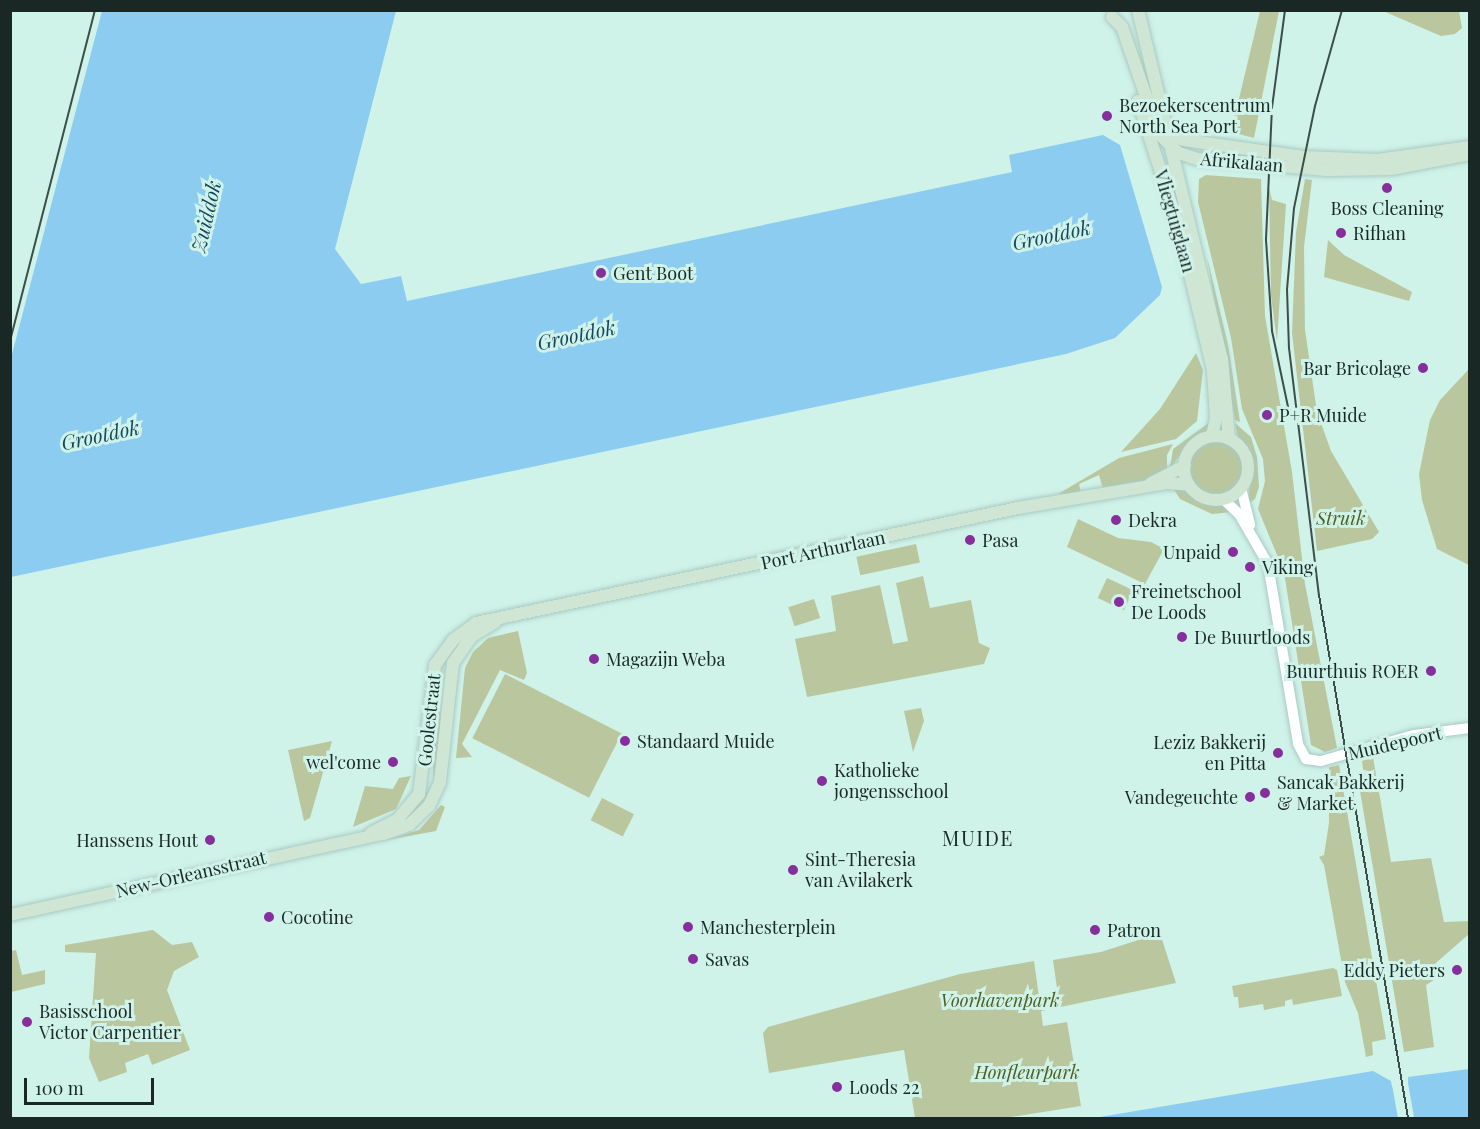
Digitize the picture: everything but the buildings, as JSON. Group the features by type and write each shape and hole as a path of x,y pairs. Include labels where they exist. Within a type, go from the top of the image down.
{"main road":[{"name":"Vliegtuiglaan","path":"1138,10 1222,359 1229,439"},
{"name":"Vliegtuiglaan","path":"1111,14 1160,167 1213,370 1216,418 1212,436"},
{"path":"1111,14 1122,27 1152,117 1172,150 1160,167"},
{"path":"1166,125 1175,137 1194,141"},
{"name":"Afrikalaan","path":"1172,150 1194,141 1304,157 1378,160 1470,147"},
{"name":"Afrikalaan","path":"1172,150 1193,158 1327,170 1391,170 1470,154"},
{"path":"1179,181 1193,158"},
{"path":"1212,436 1229,439 1246,457 1247,475 1241,488 1223,499"},
{"name":"Port Arthurlaan","path":"1143,487 1185,466 1191,449 1212,436"},
{"path":"1185,466 1189,486"},
{"name":"Port Arthurlaan","path":"441,653 476,623 1018,508 1168,483 1189,486 1204,497 1223,499"},
{"name":"Port Arthurlaan","path":"453,663 472,636 504,617"},
{"name":"Goolestraat","path":"371,833 406,812 421,788 432,680 441,653"},
{"name":"Goolestraat","path":"436,795 453,663"},
{"name":"New-Orleansstraat","path":"10,915 409,825 436,795"}],"street":[{"path":"1241,488 1253,534"},
{"path":"1223,499 1253,534"},
{"name":"Muidepoort","path":"1253,534 1268,564 1301,753 1306,759 1321,761 1414,735 1470,728"}],"green space":[{"path":"1260,11 1279,11 1254,138 1231,132"},
{"path":"1383,11 1459,11 1462,28 1455,34 1441,36"},
{"path":"1206,175 1261,179 1265,316 1292,472 1305,584 1337,748 1325,752 1311,745 1284,572 1258,509 1265,481 1263,459 1242,409 1231,338 1198,202 1199,179"},
{"name":"Struik","path":"1305,179 1312,180 1304,247 1305,330 1317,412 1331,451 1379,532 1372,539 1317,551 1292,333 1296,232"},
{"path":"1269,188 1272,200 1286,204 1277,341 1271,296"},
{"path":"1328,240 1344,255 1412,292 1409,301 1324,277"},
{"path":"1207,257 1228,345 1240,422 1235,420"},
{"path":"1196,353 1203,370 1197,421 1176,439 1121,452 1160,409"},
{"path":"1469,369 1469,565 1437,549 1422,500 1419,474 1430,420 1440,400"},
{"path":"1210,422 1207,431 1189,444 1170,468 1173,449"},
{"path":"1235,423 1251,437 1257,457 1259,487 1255,499 1248,504 1252,460 1238,438"},
{"path":"1216,442 1226,444 1235,450 1241,459 1243,469 1241,479 1235,488 1226,494 1216,496 1206,494 1197,488 1191,479 1189,469 1191,459 1197,450 1206,444"},
{"path":"1173,444 1167,455 1167,471 1140,483 1103,489 1099,475 1079,484 1081,493 1058,494 1119,458"},
{"path":"1173,488 1185,490 1201,503 1224,506 1232,512 1212,514 1180,499"},
{"path":"1078,519 1118,538 1151,542 1164,549 1145,584 1168,595 1067,547"},
{"path":"916,544 920,563 860,575 856,557"},
{"path":"923,576 930,608 971,600 979,643 990,648 984,664 807,697 795,639 836,631 831,596 880,585 893,644 908,641 896,583"},
{"path":"1107,578 1133,590 1124,610 1098,598"},
{"path":"814,599 820,618 795,626 788,607"},
{"path":"518,631 527,673 524,680 500,670 462,744 472,757 456,758 465,668 473,652 488,638"},
{"path":"505,674 622,733 589,798 472,738"},
{"path":"439,677 441,729 434,783 432,734"},
{"path":"921,708 924,721 913,752 904,711"},
{"path":"332,741 310,818 304,821 288,750"},
{"path":"1373,757 1391,862 1431,858 1444,922 1469,921 1469,934 1429,969 1437,978 1426,985 1434,1047 1404,1052 1360,791 1364,776 1362,761"},
{"path":"1339,765 1386,1039 1372,1042 1373,1055 1366,1057 1358,1013 1345,982 1324,865 1319,857 1324,855 1329,823 1329,767"},
{"path":"411,776 396,809 353,827 365,786 393,789 399,778"},
{"path":"602,798 634,814 623,837 591,820"},
{"path":"441,805 445,807 436,831 387,840 419,830"},
{"path":"153,930 172,945 192,942 199,957 174,971 167,990 190,1050 152,1065 148,1054 125,1063 127,1072 99,1082 89,1058 96,953 65,952 65,945"},
{"path":"1160,933 1176,983 1041,1011 1043,1026 1067,1022 1081,1106 1004,1118 915,1118 904,1050 769,1073 763,1033 768,1027 960,974 1034,961 1039,997 1058,995 1053,960 1101,952"},
{"path":"16,950 22,975 45,970 45,984 11,992 11,951"},
{"path":"1333,968 1337,970 1342,996 1293,1005 1292,999 1285,1001 1285,1006 1264,1010 1263,1004 1239,1008 1238,997 1234,997 1232,986"}],"water":[{"path":"102,11 396,11 335,249 361,284 401,276 407,301 1012,172 1009,155 1103,135 1120,145 1162,287 1160,295 1115,338 1066,354 11,577 11,358"},
{"path":"1469,1069 1469,1118 1094,1118 1373,1071 1391,1081 1392,1087 1408,1084 1408,1077"}],"pier":[{"path":"1408,1083 1414,1118 1398,1118 1392,1086"}],"railway":[{"path":"10,341 95,10"},
{"path":"1285,10 1272,107 1266,240 1272,331 1288,407"},
{"path":"1342,10 1315,106 1294,208 1287,289 1289,348 1319,595 1408,1118"}],"place":[{"name":"Bezoekerscentrum North Sea Port","path":"1107,116"},
{"name":"Boss Cleaning","path":"1387,188"},
{"name":"Rifhan","path":"1341,233"},
{"name":"Gent Boot","path":"601,273"},
{"name":"Bar Bricolage","path":"1423,368"},
{"name":"P+R Muide","path":"1267,415"},
{"name":"Dekra","path":"1116,520"},
{"name":"Pasa","path":"970,540"},
{"name":"Unpaid","path":"1233,552"},
{"name":"Viking","path":"1250,567"},
{"name":"Freinetschool De Loods","path":"1119,602"},
{"name":"De Buurtloods","path":"1182,637"},
{"name":"Magazijn Weba","path":"594,659"},
{"name":"Buurthuis ROER","path":"1431,671"},
{"name":"Standaard Muide","path":"625,741"},
{"name":"Leziz Bakkerij en Pitta","path":"1278,753"},
{"name":"wel'come","path":"393,762"},
{"name":"Katholieke jongensschool","path":"822,781"},
{"name":"Sancak Bakkerij & Market","path":"1265,793"},
{"name":"Vandegeuchte","path":"1250,797"},
{"name":"Hanssens Hout","path":"210,840"},
{"name":"Sint-Theresia van Avilakerk","path":"793,870"},
{"name":"Cocotine","path":"269,917"},
{"name":"Manchesterplein","path":"688,927"},
{"name":"Patron","path":"1095,930"},
{"name":"Savas","path":"693,959"},
{"name":"Eddy Pieters","path":"1457,970"},
{"name":"Basisschool Victor Carpentier","path":"27,1022"},
{"name":"Loods 22","path":"837,1087"}],"district":[{"name":"MUIDE","path":"978,837"}],"water label":[{"name":"Zuiddok","path":"205,216"},
{"name":"Grootdok","path":"1051,234"},
{"name":"Grootdok","path":"576,334"},
{"name":"Grootdok","path":"100,434"}],"park label":[{"name":"Voorhavenpark","path":"1000,1000"},
{"name":"Honfleurpark","path":"1027,1072"}]}
